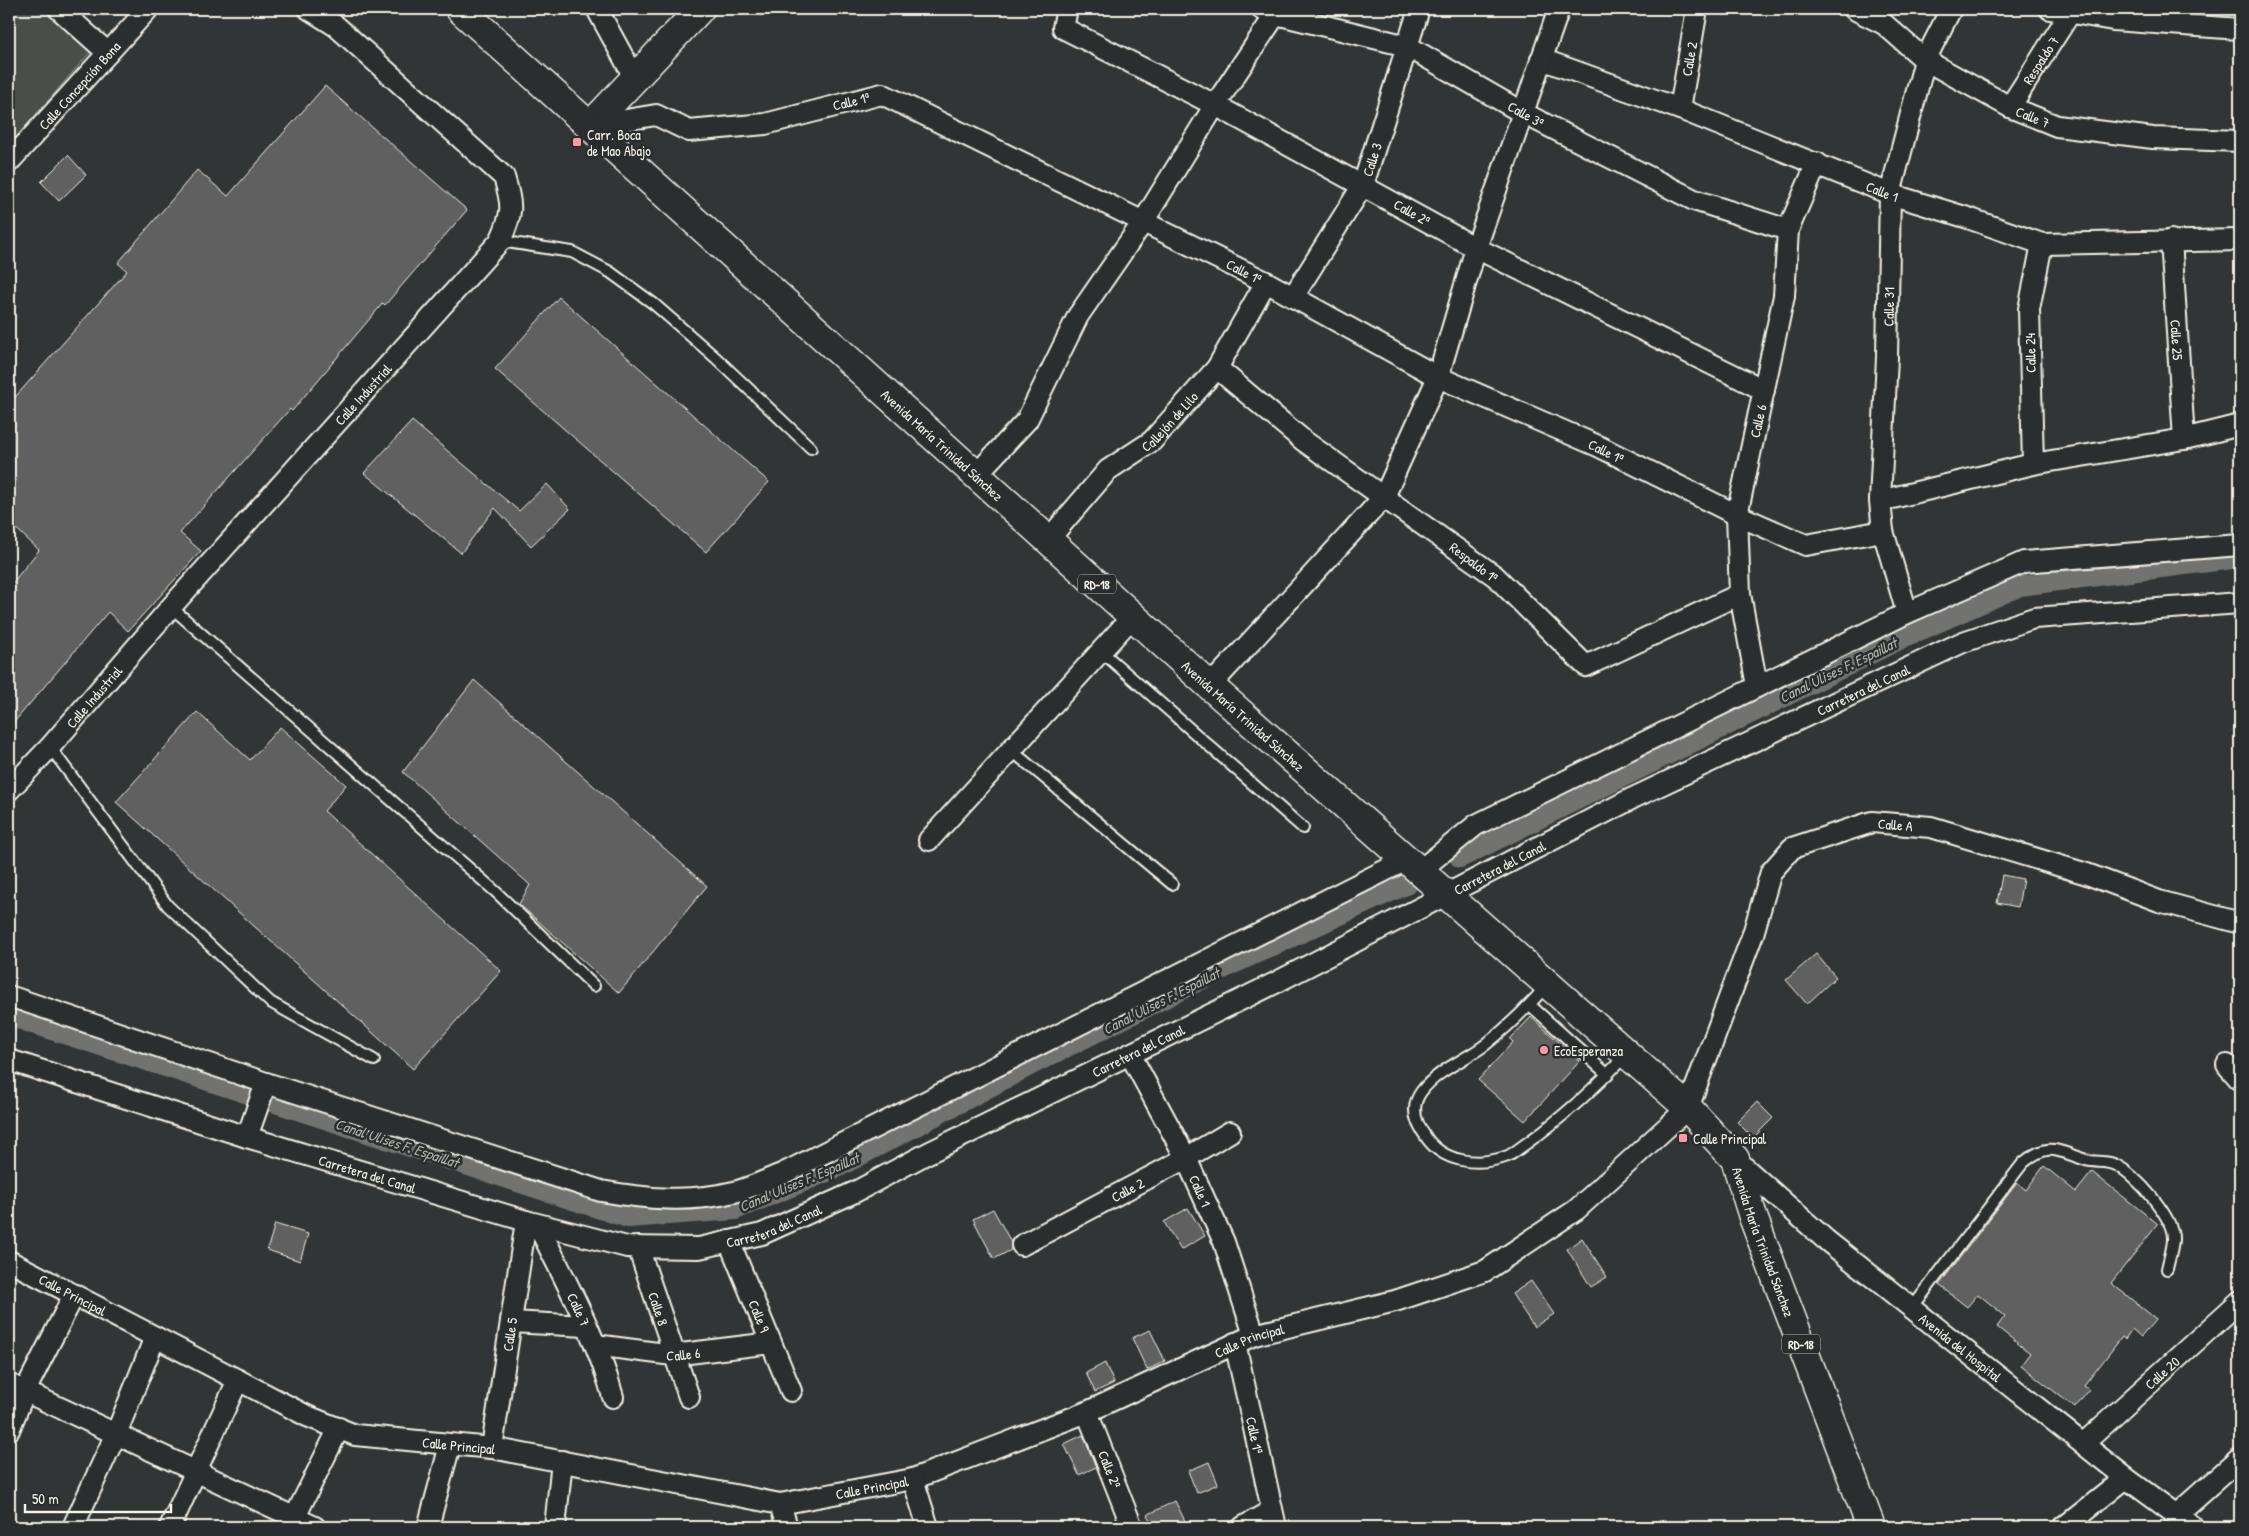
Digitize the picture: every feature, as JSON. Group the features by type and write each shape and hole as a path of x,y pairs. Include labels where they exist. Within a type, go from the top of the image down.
{"main road":[{"name":"Avenida María Trinidad Sánchez","path":"460,9 1210,686 1412,865 1448,894 1549,983 1688,1108 1735,1159 1753,1217 1871,1527"},
{"path":"590,126 634,77 700,9"}],"street":[{"path":"59,9 108,53"},
{"name":"Calle Concepción Bona","path":"9,162 148,9"},
{"name":"Calle Industrial","path":"9,790 50,747 171,607 500,241 510,220 511,201 504,177 336,26 309,9"},
{"path":"597,9 634,77"},
{"name":"Calle 3","path":"1293,297 1363,185 1419,9"},
{"path":"1210,686 1384,497 1438,378 1476,248 1559,9"},
{"name":"Calle 2","path":"1680,109 1697,9"},
{"name":"Calle 7","path":"1854,9 1884,24 1925,60 2010,107 2057,126 2153,138 2240,141"},
{"name":"Calle 31","path":"1907,613 1883,530 1880,501 1887,357 1890,194 1925,60 1951,9"},
{"path":"2050,9 2113,20 2186,17 2240,29"},
{"path":"976,475 1027,420 1078,316 1143,222 1269,12"},
{"name":"Calle 3ª","path":"1269,12 1407,46 1523,113 1694,200 1788,230"},
{"name":"Respaldo 7","path":"2010,107 2070,13"},
{"name":"Calle 2ª","path":"1065,18 1214,105 1476,248 1764,390"},
{"name":"Calle 1","path":"1541,58 1680,109 1890,194 1965,217 2042,244 2240,240"},
{"name":"Calle 1ª","path":"590,126 656,115 689,131 765,124 882,94 1266,282 1438,378 1598,446 1737,515 1806,545 1883,530"},
{"name":"Calle 6","path":"1757,686 1740,594 1737,515 1784,296 1788,230 1817,163"},
{"name":"Calle 25","path":"2171,240 2184,439"},
{"name":"Calle 24","path":"2033,464 2029,309 2042,244"},
{"name":"Callejón de Lilo","path":"1048,540 1108,470 1152,441 1217,368 1266,282"},
{"name":"Respaldo 1ª","path":"1217,368 1304,441 1495,576 1586,666 1740,594"},
{"path":"1880,501 2033,464 2184,439 2240,425"},
{"path":"9,996 265,1088 601,1191 644,1198 686,1200 735,1192 784,1173 1412,865 1476,825 1757,686 1907,613 2024,562 2240,545"},
{"name":"Carretera del Canal","path":"9,1060 250,1128 532,1223 627,1247 699,1248 762,1234 855,1192 1448,894 1633,798 1963,642 2034,618 2240,603"},
{"path":"929,840 1133,616"},
{"name":"Calle A","path":"1688,1108 1754,934 1771,872 1792,848 1872,822 1931,826 2088,874 2159,901 2240,923"},
{"name":"Calle 1","path":"1130,1054 1186,1158 1224,1242 1254,1335"},
{"path":"250,1128 265,1088"},
{"name":"Calle Principal","path":"9,1261 306,1416 355,1435 492,1448 780,1504 913,1479 1087,1412 1254,1335 1395,1300 1484,1271 1576,1210 1688,1108"},
{"name":"Calle 2","path":"1022,1245 1186,1158 1230,1132"},
{"name":"Avenida del Hospital","path":"1735,1159 1826,1240 2126,1478 2194,1527"},
{"name":"Calle 7","path":"532,1223 595,1344 606,1370 613,1397"},
{"name":"Calle 5","path":"492,1448 511,1322 532,1223"},
{"name":"Calle 9","path":"728,1241 791,1391"},
{"name":"Calle 8","path":"638,1247 673,1355 689,1397"},
{"path":"9,1430 17,1388 74,1295"},
{"name":"Calle 20","path":"2084,1443 2240,1301"},
{"path":"511,1322 586,1326"},
{"path":"73,1527 116,1434 156,1337"},
{"name":"Calle 6","path":"595,1344 673,1355 771,1343"},
{"name":"Calle 1ª","path":"1235,1343 1274,1519"},
{"path":"170,1527 198,1472 238,1380"},
{"path":"17,1388 198,1472 293,1523 315,1527"},
{"name":"Calle 2ª","path":"1087,1412 1132,1527"},
{"path":"293,1523 338,1428"},
{"path":"428,1527 450,1445"},
{"path":"2176,1515 2240,1458"},
{"path":"555,1527 562,1461"},
{"path":"2064,1527 2126,1478"},
{"path":"913,1479 928,1527"},
{"path":"780,1504 787,1527"},
{"path":"1243,1527 1274,1519"}],"lane":[{"path":"500,241 572,252 610,272 654,304 702,346 811,448"},
{"path":"171,607 496,892 594,986"},
{"path":"1101,651 1303,828"},
{"path":"50,747 168,906 270,1002 374,1060"},
{"path":"1011,750 1172,884"},
{"path":"1549,983 1530,1005 1485,1044 1433,1080 1421,1093 1414,1108 1418,1124 1431,1145 1442,1154 1463,1160 1481,1162 1509,1156 1538,1135 1608,1074 1628,1053"},
{"path":"1530,1005 1608,1074"},
{"path":"1912,1308 2023,1163 2037,1152 2048,1149 2093,1162 2116,1165 2147,1190 2171,1229 2173,1238 2167,1269"}],"shaded area":[{"path":"9,9 46,9 92,50 9,146"}],"building":[{"path":"325,86 467,210 385,305 383,303 292,411 290,409 180,533 201,551 128,631 108,612 9,728 9,587 39,550 9,522 9,404 127,271 118,263 197,170 228,196"},
{"path":"68,155 86,175 59,201 41,182"},
{"path":"559,297 769,482 706,552 495,369"},
{"path":"412,421 519,511 547,484 570,509 531,546 495,508 461,553 364,473"},
{"path":"474,680 707,886 619,993 519,904 530,885 403,772"},
{"path":"197,712 250,760 280,727 346,785 324,811 501,971 413,1069 116,802"},
{"path":"2002,875 2023,879 2018,907 1997,903"},
{"path":"1816,954 1836,977 1807,1004 1786,980"},
{"path":"1531,1017 1580,1061 1525,1121 1478,1080 1513,1042 1510,1039"},
{"path":"1757,1102 1773,1118 1753,1138 1737,1122"},
{"path":"2044,1166 2076,1192 2092,1172 2158,1224 2111,1283 2156,1319 2141,1337 2132,1329 2125,1339 2122,1337 2084,1386 2089,1390 2075,1408 2021,1365 2030,1353 1997,1327 2005,1316 1978,1294 1967,1307 1939,1285 2017,1183 2026,1190"},
{"path":"1188,1208 1205,1236 1181,1250 1164,1222"},
{"path":"993,1209 1011,1242 1011,1250 994,1259 973,1219"},
{"path":"275,1224 308,1234 300,1261 267,1250"},
{"path":"1582,1238 1607,1277 1591,1287 1567,1249"},
{"path":"1531,1281 1554,1314 1534,1327 1512,1294"},
{"path":"1150,1330 1165,1361 1147,1370 1132,1338"},
{"path":"1105,1363 1114,1383 1095,1392 1086,1373"},
{"path":"1083,1435 1096,1467 1079,1475 1064,1444"},
{"path":"1209,1462 1218,1484 1197,1493 1188,1471"},
{"path":"1175,1501 1188,1527 1154,1527 1147,1515"}],"waterway":[{"name":"Canal Ulises F. Espaillat","path":"1460,858 1901,639 2020,586 2240,558"},
{"name":"Canal Ulises F. Espaillat","path":"9,1016 628,1218 735,1210 839,1167 1039,1061 1229,966 1408,884"}],"place":[{"name":"Carr. Boca de Mao Abajo","path":"577,142"},
{"name":"EcoEsperanza","path":"1544,1050"},
{"name":"Calle Principal","path":"1683,1138"}]}
